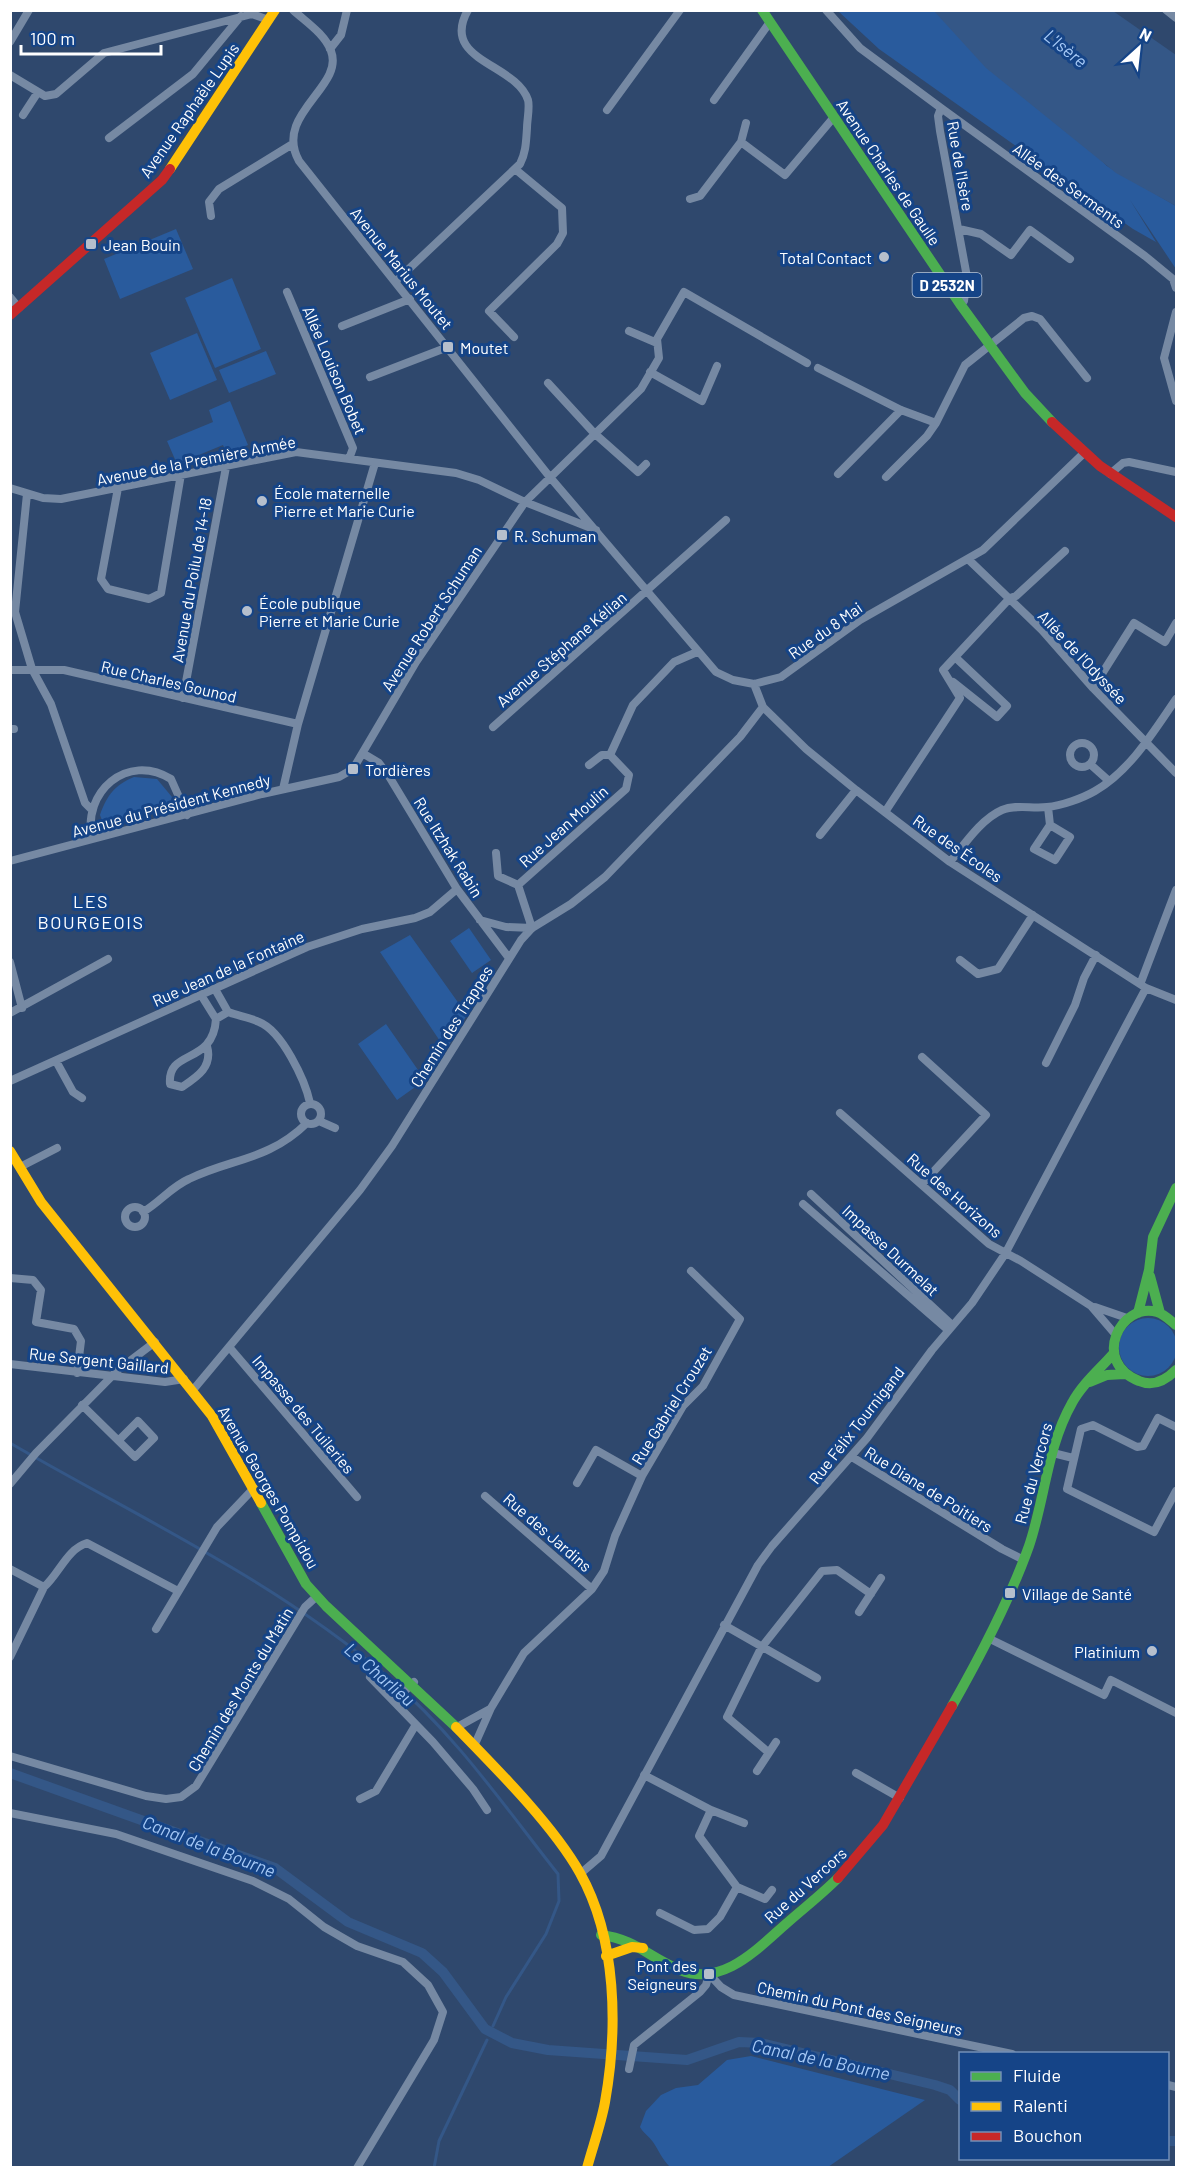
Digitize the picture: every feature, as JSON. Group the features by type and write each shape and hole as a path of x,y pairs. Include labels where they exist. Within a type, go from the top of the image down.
{"main road":[{"name":"Avenue Charles de Gaulle","path":"762,10 960,304 1024,393 1084,453 1110,474 1176,516"},
{"name":"Avenue Raphaële Lupis","path":"15,311 162,180 272,15"},
{"name":"Avenue Georges Pompidou","path":"10,1151 69,1238 193,1390 222,1432 292,1560 317,1596 410,1686 459,1726 555,1840 580,1874 602,1935 612,2014 606,2099 587,2168"},
{"path":"1138,1313 1149,1270 1153,1237 1176,1188"},
{"path":"1149,1270 1160,1313"},
{"path":"1175,1372 1166,1379 1149,1383 1132,1379 1125,1374 1113,1354 1115,1334 1127,1318 1138,1313 1160,1313 1176,1325"},
{"name":"Rue du Vercors","path":"602,1935 620,1936 689,1974 709,1974 729,1969 835,1882 864,1851 900,1798 988,1638 1024,1560 1067,1410 1084,1385 1113,1354"},
{"path":"1084,1385 1107,1375 1125,1374"},
{"path":"606,1956 632,1947 644,1948"}],"street":[{"path":"10,42 29,10"},
{"path":"211,216 209,202 219,189 291,145 300,116 332,67 330,49 315,29 293,10"},
{"path":"330,49 341,35 347,10"},
{"path":"396,281 515,169 526,152 528,100 519,87 469,49 461,37 460,28 468,10"},
{"path":"607,110 680,10"},
{"name":"Rue de l'Isère","path":"826,10 860,48 941,108 938,116 940,131 960,229 968,289 964,301 960,304"},
{"path":"1166,10 1176,18"},
{"path":"10,75 45,96 56,94 104,53 241,16 272,15"},
{"path":"109,138 193,74 241,16"},
{"path":"714,100 770,22"},
{"path":"23,115 38,92"},
{"name":"Allée des Serments","path":"941,108 1144,256 1173,279 1176,288"},
{"path":"741,142 785,175 834,117"},
{"path":"690,199 700,196 741,142 746,123"},
{"name":"Avenue Marius Moutet","path":"291,145 299,161 549,476 597,530"},
{"path":"514,337 489,311 557,244 563,233 562,208 515,169"},
{"path":"960,229 981,234 1011,255 1030,230 1070,258"},
{"name":"Allée Louison Bobet","path":"287,292 353,448 349,459"},
{"path":"717,366 702,401 650,372 659,358 657,339 684,292 807,363"},
{"path":"10,297 15,311"},
{"path":"342,326 410,300"},
{"path":"886,477 927,436 936,423 965,365 1024,318 1032,316 1040,319 1086,378"},
{"path":"1175,317 1164,358 1176,401"},
{"path":"629,331 657,343"},
{"path":"370,377 448,347"},
{"path":"818,368 901,410 936,423"},
{"name":"Avenue Robert Schuman","path":"339,777 353,769 364,753 416,663 469,581 525,502 640,389 650,372"},
{"path":"548,383 594,433 638,472 646,464"},
{"path":"838,474 901,410"},
{"name":"Avenue de la Première Armée","path":"10,488 27,494 61,499 296,452 456,473 479,480 525,502 597,530"},
{"name":"Rue du 8 Mai","path":"754,684 782,677 860,620 969,560 983,550 1084,453"},
{"path":"1110,474 1122,463 1129,462 1176,472"},
{"path":"283,789 298,724 375,463"},
{"name":"Avenue du Poilu de 14-18","path":"183,698 226,467"},
{"path":"118,488 119,496 101,579 108,590 149,599 161,593 181,474"},
{"path":"27,494 15,612 32,669 51,704 85,804 92,810"},
{"name":"Avenue Stéphane Kélian","path":"493,727 726,520"},
{"path":"597,530 696,652 716,672 734,680 754,684"},
{"path":"885,812 960,698 943,670 1010,598 1016,596 1065,550"},
{"name":"Allée de l'Odyssée","path":"969,560 1042,630 1093,688 1176,773"},
{"path":"1093,688 1134,623 1165,642 1176,623"},
{"path":"589,765 602,755 609,755 633,705 674,662 696,652"},
{"path":"949,679 997,717 1007,706 955,657"},
{"name":"Rue Charles Gounod","path":"10,670 64,670 298,724"},
{"name":"Rue des Écoles","path":"754,684 763,707 806,749 950,862 1144,985 1176,1000"},
{"path":"950,862 980,826 1001,810 1048,807 1095,792 1109,781 1145,743 1176,701"},
{"name":"Chemin des Trappes","path":"193,1390 373,1172 509,958 532,928 571,904 605,877 732,746 763,707"},
{"name":"Rue Itzhak Rabin","path":"364,753 379,763 390,778 457,889 509,958"},
{"name":"Rue Jean Moulin","path":"518,885 626,789 629,775 609,755"},
{"path":"1090,764 1109,781"},
{"path":"92,839 92,810 108,784 124,772 149,769 171,779 187,815"},
{"name":"Avenue du Président Kennedy","path":"10,861 283,789 339,777"},
{"path":"820,835 856,790"},
{"path":"1048,807 1050,825 1034,849 1055,860 1070,837 1050,825"},
{"path":"480,920 506,927 532,928 518,885 498,876 496,854"},
{"name":"Rue Jean de la Fontaine","path":"10,1081 307,947 362,928 415,918 430,912 457,889"},
{"name":"Rue Félix Tournigand","path":"580,1874 601,1856 724,1625 772,1546 852,1457 950,1328 972,1303 1005,1254 1144,985 1176,891"},
{"path":"960,960 978,974 998,969 1033,915"},
{"path":"1046,1063 1076,1005 1084,978 1096,955"},
{"path":"10,1013 108,959"},
{"path":"10,962 22,1008"},
{"path":"215,989 228,1012 259,1022 274,1031 306,1087 310,1103"},
{"path":"201,995 216,1019 215,1033 207,1046 175,1064 169,1074 170,1084 182,1087 202,1074 210,1055 207,1046"},
{"path":"216,1019 228,1012"},
{"path":"922,1057 986,1115 922,1184"},
{"path":"56,1061 73,1092 81,1098"},
{"path":"143,1212 189,1179 255,1158 282,1143 306,1124 313,1124 319,1120 322,1112 317,1104 310,1103 303,1107 300,1115 306,1124"},
{"name":"Rue des Horizons","path":"840,1113 989,1244 1021,1261 1091,1306 1127,1318"},
{"path":"319,1120 335,1128"},
{"path":"20,1167 57,1148"},
{"name":"Impasse Durmelat","path":"811,1194 950,1328"},
{"path":"803,1204 950,1328"},
{"name":"Rue Gabriel Crouzet","path":"475,1744 491,1708 524,1653 592,1589 604,1571 615,1536 642,1476 683,1406 703,1386 740,1319 691,1271"},
{"path":"10,1278 33,1280 41,1290 36,1322 74,1329 81,1341 77,1372"},
{"name":"Rue des Horizons","path":"1091,1306 1115,1334"},
{"path":"10,1484 82,1405 124,1364 155,1342"},
{"name":"Impasse des Tuileries","path":"230,1348 357,1497"},
{"name":"Rue Sergent Gaillard","path":"10,1364 165,1382 184,1379"},
{"path":"82,1405 135,1457 154,1438 138,1421 119,1440"},
{"path":"1176,1427 1158,1418 1143,1446 1137,1447 1093,1425 1086,1425 1081,1429 1067,1489 1154,1532 1176,1491"},
{"path":"577,1483 596,1450 642,1476"},
{"path":"1053,1453 1073,1458"},
{"name":"Rue Diane de Poitiers","path":"852,1457 1002,1549 1024,1560"},
{"path":"156,1629 217,1527 254,1488"},
{"name":"Rue des Jardins","path":"485,1496 592,1589"},
{"path":"10,1657 44,1587 53,1579 76,1547 87,1543 178,1591"},
{"path":"10,1569 44,1587"},
{"path":"768,1752 727,1717 761,1648 822,1571 837,1570 871,1594"},
{"path":"859,1612 881,1578"},
{"name":"Chemin des Monts du Matin","path":"10,1756 146,1796 166,1799 181,1797 196,1786 209,1769 303,1611 317,1596"},
{"path":"724,1625 817,1678"},
{"path":"988,1638 1104,1695 1111,1680 1176,1713"},
{"path":"370,1677 397,1698 416,1726 473,1789 487,1810"},
{"path":"397,1698 410,1686"},
{"name":"Rue Gabriel Crouzet","path":"459,1726 491,1708"},
{"path":"360,1798 376,1791 416,1726"},
{"path":"757,1771 776,1742"},
{"path":"856,1773 900,1798"},
{"path":"644,1775 711,1810 744,1823"},
{"path":"711,1810 699,1836 737,1887 765,1899 772,1890"},
{"path":"10,1813 116,1834 253,1881 290,1899 324,1927 357,1946 403,1962 428,1985 443,2012 434,2040 357,2168"},
{"path":"660,1913 694,1930 708,1929 720,1917 737,1887"},
{"path":"629,2069 634,2045 700,1992 706,1985 709,1974"},
{"name":"Chemin du Pont des Seigneurs","path":"709,1974 721,1987 734,1995 1003,2052"}],"shaded area":[{"path":"838,11 949,11 1107,166 1176,206 1176,269 1130,200 1156,242 1133,229 879,49"},
{"path":"176,229 193,269 120,299 104,259"},
{"path":"232,278 261,349 215,368 185,298"},
{"path":"197,333 217,380 170,400 150,353"},
{"path":"266,351 276,374 229,393 219,370"},
{"path":"230,401 248,445 227,454 223,445 177,464 167,441 213,422 209,410"},
{"path":"134,777 157,779 172,797 169,806 103,823 100,815 109,796 117,787"},
{"path":"469,928 491,960 472,973 450,941"},
{"path":"410,935 467,1015 446,1050 380,952"},
{"path":"386,1024 425,1080 397,1100 358,1044"},
{"path":"1142,1318 1154,1318 1169,1326 1177,1341 1177,1353 1169,1368 1154,1376 1142,1376 1127,1368 1119,1353 1119,1341 1127,1326"},
{"path":"751,2056 925,2100 828,2167 670,2167 640,2127 646,2111 661,2095 676,2088 698,2085 727,2060"}],"water":[{"name":"L'Isère","path":"934,11 1113,11 1176,55 1176,206 1116,173 986,68"}],"waterway":[{"name":"Le Charlieu","path":"10,1443 205,1552 299,1610 389,1678 458,1747 558,1874 559,1901 546,1934 506,1997 493,2026"},
{"name":"Canal de la Bourne","path":"10,1773 275,1868 348,1922 422,1953 443,1972 485,2029 512,2043 548,2050 687,2060 739,2042 761,2043 935,2085 950,2090 959,2099"},
{"name":"Le Charlieu","path":"434,2168 439,2141 487,2040"},
{"name":"Canal de la Bourne","path":"1169,2141 1176,2141"}],"traffic: fast":[{"path":"762,10 960,304 1025,393 1052,422"},
{"path":"1138,1313 1149,1270 1153,1237 1176,1188"},
{"path":"1150,1276 1160,1313"},
{"path":"1176,1325 1160,1313 1144,1311 1132,1316 1122,1324 1116,1336 1114,1348 1116,1361 1124,1372 1144,1383 1159,1381 1176,1370"},
{"path":"952,1706 994,1628 1021,1567 1034,1528 1057,1437 1064,1420 1081,1390 1113,1354"},
{"path":"1090,1382 1107,1375 1125,1374"},
{"path":"261,1503 306,1584 326,1606 456,1727"},
{"path":"601,1935 623,1940 680,1970 696,1974 711,1973 738,1963 751,1954 838,1878"}],"traffic: slow":[{"path":"170,169 275,10"},
{"path":"10,1151 41,1202 212,1416 261,1503"},
{"path":"456,1727 539,1816 569,1855 592,1899 601,1926 608,1955 611,1985 612,2045 605,2102 587,2168"},
{"path":"606,1956 632,1947 643,1948"}],"traffic: jam":[{"path":"10,315 162,180 170,169"},
{"path":"1052,422 1100,466 1176,517"},
{"path":"838,1878 883,1825 952,1706"}],"place":[{"name":"Jean Bouin","path":"91,244"},
{"name":"Total Contact","path":"884,257"},
{"name":"Moutet","path":"448,347"},
{"name":"École maternelle Pierre et Marie Curie","path":"262,501"},
{"name":"R. Schuman","path":"502,535"},
{"name":"École publique Pierre et Marie Curie","path":"247,611"},
{"name":"Tordières","path":"353,769"},
{"name":"Village de Santé","path":"1010,1593"},
{"name":"Platinium","path":"1152,1651"},
{"name":"Pont des Seigneurs","path":"709,1974"}],"district":[{"name":"LES BOURGEOIS","path":"91,911"}]}
